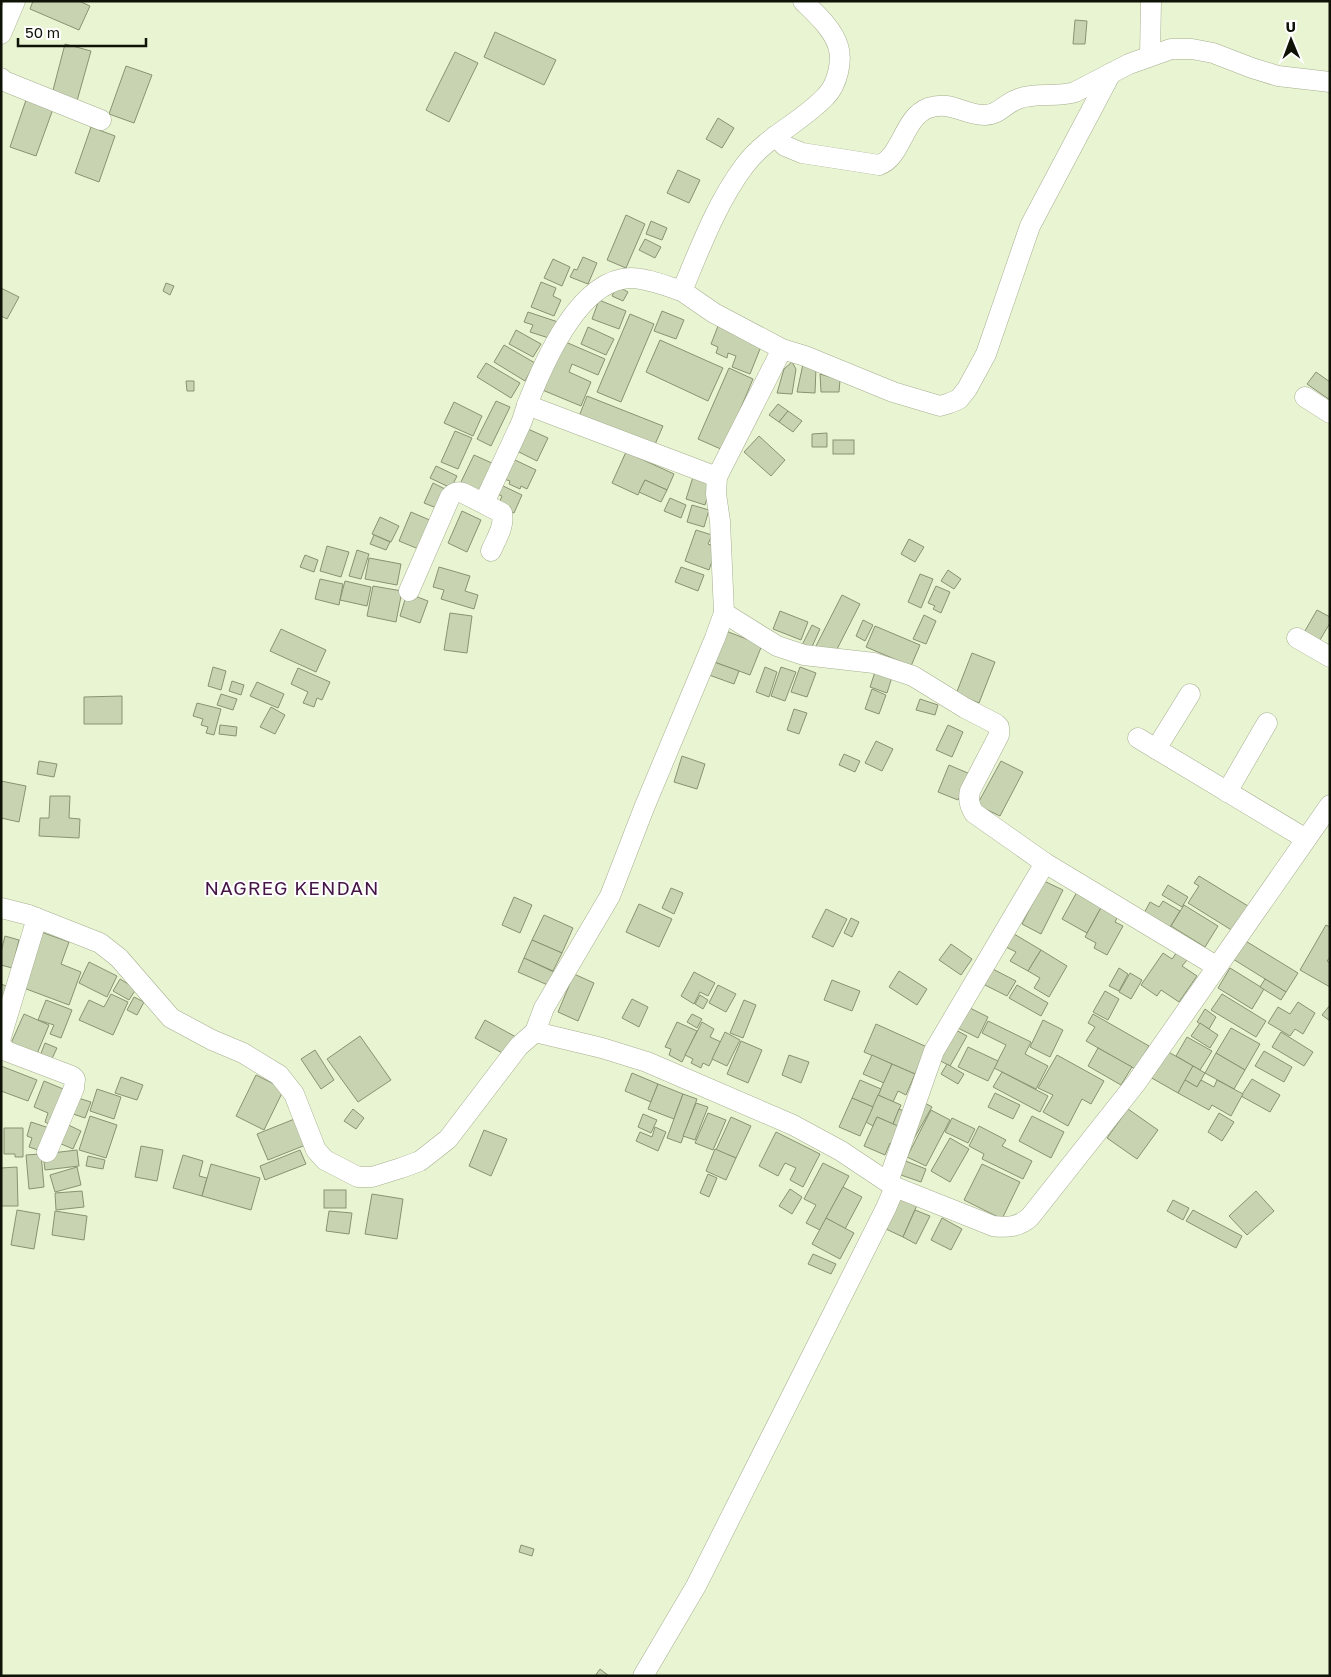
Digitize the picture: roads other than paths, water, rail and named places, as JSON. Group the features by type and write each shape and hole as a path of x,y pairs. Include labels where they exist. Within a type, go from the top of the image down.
{"street":[{"path":"1,34 15,1"},
{"path":"682,291 728,188 747,163 775,136 828,95 835,82 839,66 839,47 818,16 804,1"},
{"path":"1150,56 1151,1"},
{"path":"775,136 785,146 802,153 879,165 888,159 914,117 928,108 947,105 984,116 992,114 1017,99 1031,96 1068,94 1081,90 1129,64 1171,49 1192,49 1213,53 1278,76 1330,82"},
{"path":"484,503 522,420 542,368 560,333 581,304 609,283 630,278 682,291 714,313 782,349 805,356 893,392 940,406 958,399 966,389 986,354 1021,250 1034,219 1111,73"},
{"path":"1,78 4,81 101,120"},
{"path":"1,908 37,918 100,943 124,964 171,1018 212,1040 243,1053 279,1075 294,1094 316,1150 325,1160 358,1177 372,1177 420,1160 448,1138 519,1046 535,1032 544,1008 610,896 724,613 720,521 716,494 717,476 782,349"},
{"path":"1305,397 1330,413"},
{"path":"527,405 717,476"},
{"path":"409,591 453,493 458,492 501,512 503,516 501,528 491,552"},
{"path":"724,613 777,646 795,652 830,659 851,659 874,663 913,676 965,708 996,724 999,727 999,735 970,791 970,807 978,817 1046,863 1216,966"},
{"path":"1297,638 1330,657"},
{"path":"1156,749 1190,694"},
{"path":"1227,792 1267,724"},
{"path":"1138,738 1306,839"},
{"path":"535,1032 602,1048 647,1062 793,1125 841,1151 891,1185 993,1226 1003,1227 1022,1224 1035,1213 1136,1083 1330,805"},
{"path":"643,1676 696,1586 886,1208 891,1185 934,1051 1046,863"},
{"path":"1,1037 37,918"},
{"path":"1,1045 6,1051 72,1076 75,1080 74,1088 47,1152"}],"district":[{"name":"NAGREG KENDAN","path":"292,887"}]}
